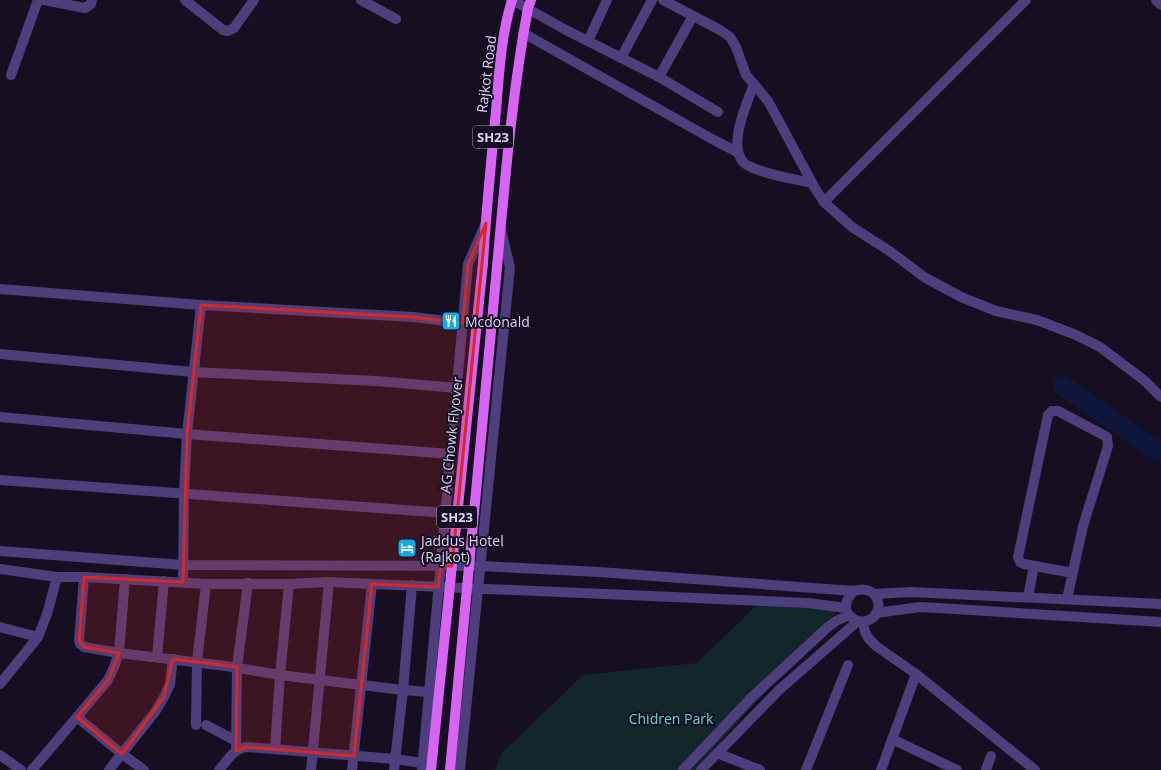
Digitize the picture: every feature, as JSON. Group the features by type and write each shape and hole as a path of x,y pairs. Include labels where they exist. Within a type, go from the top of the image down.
{"main road":[{"name":"Rajkot Road","path":"486,223 499,72 507,17 512,0"},
{"name":"SH23","path":"500,228 517,74 523,33 530,4"},
{"name":"AG Chowk Flyover","path":"431,770 486,223"},
{"name":"AG Chowk Flyover","path":"450,770 500,228"}],"street":[{"path":"11,75 38,0"},
{"path":"44,0 85,8 91,4 92,0"},
{"path":"186,0 223,30 228,31 234,28 254,0"},
{"path":"361,0 396,19"},
{"path":"512,0 530,4 566,30 659,77 718,112"},
{"path":"588,41 607,0"},
{"path":"621,58 652,0"},
{"path":"663,0 730,36 736,47 746,75 768,101 779,119 811,183 824,202 852,227 891,252 924,277 961,297 996,311 1037,320 1076,335 1100,348 1145,381 1161,397"},
{"path":"824,202 1026,0"},
{"path":"1156,0 1161,5"},
{"path":"659,77 693,16"},
{"path":"523,33 737,152 744,162 756,170 811,183"},
{"path":"737,152 737,140 744,110 754,84"},
{"path":"206,725 236,746 395,759 422,766 468,264 486,223"},
{"path":"460,770 510,267 500,228"},
{"path":"0,289 201,305 413,317 463,323"},
{"path":"183,582 184,493 187,434 201,305"},
{"path":"0,354 193,372 376,381 457,388"},
{"path":"1067,599 1073,573 1083,526 1108,446 1107,437 1058,411 1052,411 1048,415 1018,557 1020,562 1024,564 1073,573"},
{"path":"0,417 187,434 451,454"},
{"path":"0,480 445,513"},
{"path":"0,551 183,564 481,566 599,572 854,591 864,589 874,594 911,592 1161,604"},
{"path":"1028,597 1034,566"},
{"path":"0,569 57,578 84,576 164,580 206,584 289,584 329,582 808,603 847,612 860,621 865,632 876,646 916,674 1036,770"},
{"path":"84,576 79,636 80,644 91,648 119,653 237,667 280,675 429,692"},
{"path":"0,684 38,637 47,614 57,578"},
{"path":"32,770 108,680 119,653 125,579"},
{"path":"157,657 164,580"},
{"path":"311,770 329,582"},
{"path":"219,770 236,746 237,667 248,583"},
{"path":"196,725 197,662 206,584"},
{"path":"275,749 280,675 289,584"},
{"path":"352,770 372,584"},
{"path":"394,770 403,690 412,585"},
{"path":"847,612 846,599 854,591"},
{"path":"701,770 779,690 860,621 873,617 876,613 878,603 874,594"},
{"path":"876,613 920,607 952,608 1161,622"},
{"path":"683,770 762,689 828,627 847,612"},
{"path":"0,627 38,637"},
{"path":"109,770 155,712 164,697 170,684 173,659"},
{"path":"806,770 848,665"},
{"path":"881,770 916,674"},
{"path":"77,717 144,770"},
{"path":"892,740 957,770"},
{"path":"717,753 760,770"},
{"path":"0,755 21,770"},
{"path":"986,770 991,756"}],"highlighted area":[{"path":"486,223 452,566 441,566 438,587 372,584 354,756 247,747 236,751 237,667 173,659 164,697 122,754 77,717 108,680 119,653 84,647 79,641 84,577 183,582 187,434 201,305 413,317 463,323 468,264"}],"green space":[{"name":"Chidren Park","path":"759,603 837,611 695,770 495,770 501,754 583,675 697,663"}],"waterway":[{"path":"1063,386 1150,446 1161,451"}],"place":[{"name":"Mcdonald","path":"451,321"},
{"name":"Jaddus Hotel (Rajkot)","path":"407,548"}]}
